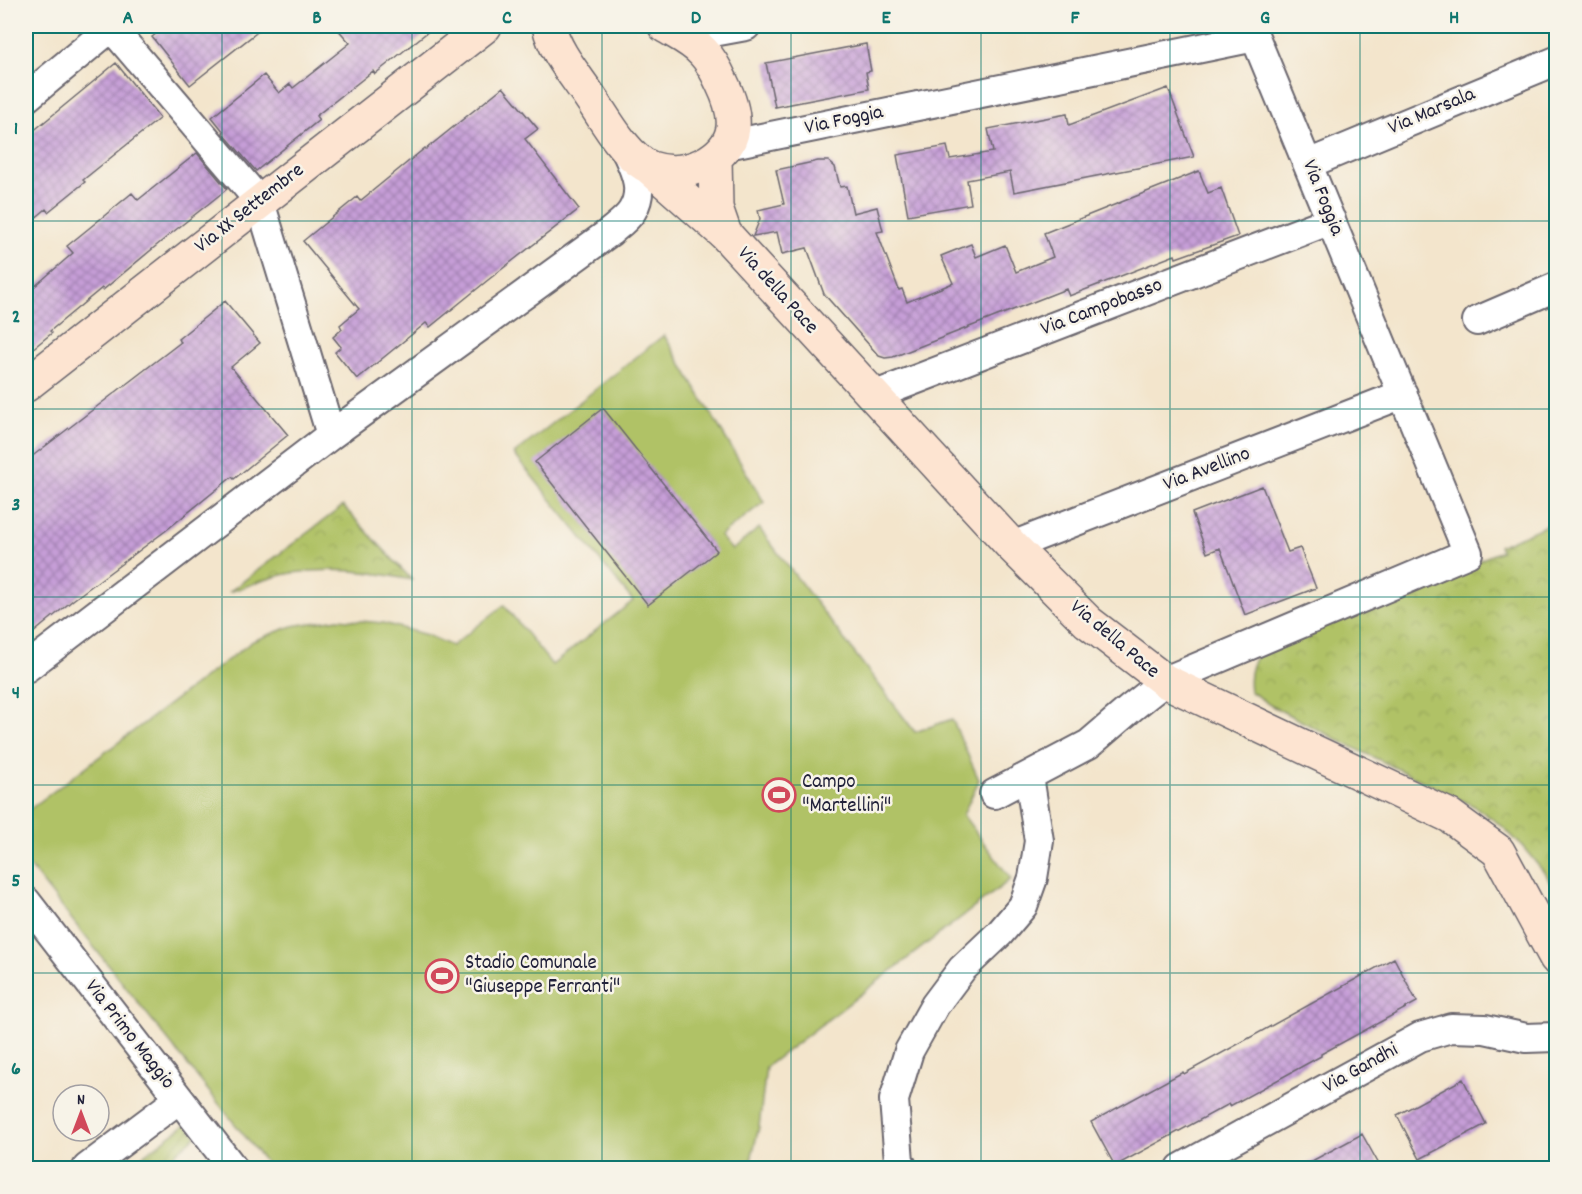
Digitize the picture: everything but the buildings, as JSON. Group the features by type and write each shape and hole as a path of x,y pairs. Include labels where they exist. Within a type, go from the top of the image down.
{"street":[{"path":"26,98 112,26 260,202 331,435"},
{"name":"Via XX Settembre","path":"26,385 479,29 510,26"},
{"path":"521,26 537,32 562,56"},
{"path":"549,26 562,56"},
{"path":"676,32 746,26"},
{"name":"Via della Pace","path":"676,32 705,54 716,70 730,100 734,118 733,133 721,152 716,208 726,234"},
{"name":"Via Foggia","path":"721,152 1255,37 1468,553 1165,681"},
{"name":"Via della Pace","path":"562,56 638,159 726,234 1012,546 1088,622 1165,681 1450,816 1497,851 1557,958"},
{"name":"Via Marsala","path":"1308,164 1557,61"},
{"path":"26,668 331,435 610,232 631,212 639,192 638,159 676,172 696,168 721,152"},
{"name":"Via Campobasso","path":"873,396 1331,220"},
{"path":"1477,321 1557,287"},
{"name":"Via Avellino","path":"1012,546 1402,394"},
{"path":"994,794 1089,744 1165,681"},
{"path":"903,1168 899,1161 894,1100 909,1051 935,1005 962,969 1000,933 1023,906 1033,878 1039,841 1029,776"},
{"name":"Via Primo Maggio","path":"26,901 233,1168"},
{"name":"Via Gandhi","path":"1181,1168 1420,1037 1451,1028 1485,1029 1526,1038 1557,1037"},
{"path":"87,1168 179,1099"}],"green space":[{"path":"664,335 764,502 720,536 732,550 759,528 915,732 952,719 979,780 963,815 1011,879 766,1067 759,1127 749,1168 270,1168 26,862 26,812 253,641 292,626 338,619 383,623 427,635 452,646 504,605 552,665 633,601 514,454"},
{"path":"343,506 412,580 382,574 322,570 277,576 229,592"},
{"path":"1556,521 1556,894 1547,876 1523,847 1503,827 1474,806 1270,705 1250,691 1249,681 1250,670 1260,652 1501,551 1499,546"},
{"path":"186,1124 196,1136 158,1168 126,1168"}],"place":[{"name":"Campo \"Martellini\"","path":"779,795"},
{"name":"Stadio Comunale \"Giuseppe Ferranti\"","path":"442,976"}]}
